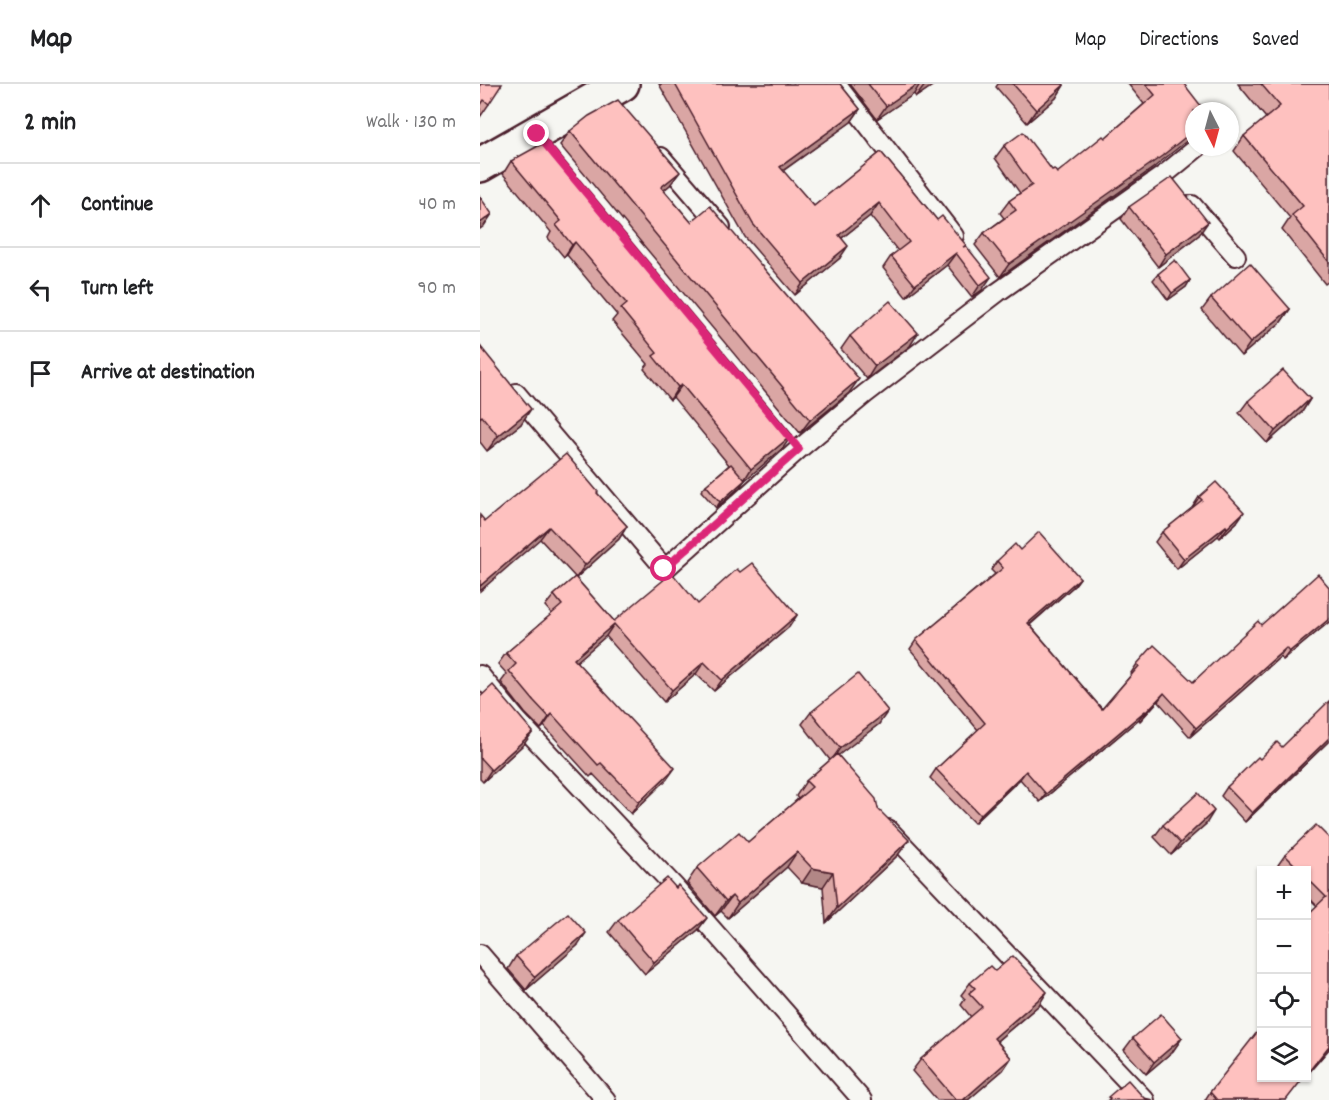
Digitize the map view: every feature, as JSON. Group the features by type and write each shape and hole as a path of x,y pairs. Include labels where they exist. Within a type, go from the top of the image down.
{"street":[{"path":"480,165 541,138 614,93"}],"lane":[{"path":"836,84 968,254"},
{"path":"652,147 736,244"},
{"path":"503,378 664,569 795,444 865,394 994,287 1165,174 1187,156"},
{"path":"1165,174 1236,256"},
{"path":"850,376 865,394"},
{"path":"480,675 517,720 674,886 862,1100"},
{"path":"876,816 1145,1100"},
{"path":"480,954 606,1100"}],"building":[{"path":"480,84 502,84 489,104 484,100 480,106"},
{"path":"675,84 840,84 860,109 780,167 814,206 881,152 937,220 942,216 966,245 963,247 966,246 991,277 980,285 956,253 915,285 891,256 909,242 879,203 839,235 848,246 803,283 753,224"},
{"path":"868,84 918,84 886,106"},
{"path":"1013,84 1063,84 1064,85 1036,110"},
{"path":"1146,84 1184,84 1198,102 1185,102 1185,137 1009,264 984,233 1016,210 1009,201 1032,185 1004,146 1023,132 1052,170 1054,169 1057,173 1103,136 1105,138 1155,95"},
{"path":"1261,84 1329,84 1329,262 1292,215 1303,206 1244,136 1280,106"},
{"path":"618,100 680,172 661,187 691,222 710,206 859,379 810,420 570,131 589,116"},
{"path":"547,141 792,435 751,469 682,385 678,387 653,356 657,353 621,309 627,304 575,242 572,245 556,225 561,221 511,161"},
{"path":"1172,177 1208,222 1166,254 1129,207"},
{"path":"480,197 492,214 480,223"},
{"path":"1175,260 1190,280 1172,293 1158,274"},
{"path":"1250,263 1290,309 1250,343 1211,298"},
{"path":"890,301 918,333 875,366 850,336"},
{"path":"480,346 531,409 498,436 482,416 480,418"},
{"path":"1283,370 1310,399 1275,431 1248,401"},
{"path":"566,454 627,526 585,565 549,527 480,586 480,515 485,521"},
{"path":"731,464 745,480 720,502 706,485"},
{"path":"1216,482 1244,512 1227,528 1226,526 1184,559 1162,532 1202,500 1199,497"},
{"path":"1039,532 1080,578 1028,623 1102,709 1154,645 1193,682 1258,621 1261,625 1318,574 1329,587 1329,619 1289,652 1286,648 1196,728 1164,693 1146,712 1046,794 1026,771 980,815 936,769 985,723 916,640 1003,568 997,561 1015,544 1020,550"},
{"path":"752,563 797,615 722,680 704,662 672,690 614,624 574,659 675,768 639,802 601,763 598,765 552,714 549,717 509,671 516,664 506,653 562,605 554,595 575,577 614,621 672,573 698,604 737,569 740,572"},
{"path":"858,674 888,711 840,748 811,712"},
{"path":"493,685 533,732 491,770 480,758 480,697"},
{"path":"1329,701 1329,738 1252,813 1227,787 1277,742 1282,747"},
{"path":"837,754 876,799 878,809 909,840 837,908 833,872 812,868 797,852 738,903 732,896 726,901 697,868 739,832 748,842 812,787 806,781"},
{"path":"1198,793 1214,811 1180,843 1163,825"},
{"path":"1316,825 1329,838 1329,1046 1311,1069 1311,911 1326,897 1311,882 1311,866 1296,866 1285,855"},
{"path":"667,878 676,888 678,885 707,918 654,962 618,920"},
{"path":"568,913 586,933 535,977 516,956"},
{"path":"1013,956 1047,992 994,1038 1011,1058 963,1100 956,1100 921,1059 982,1007 969,993 975,988 970,983 990,966 995,971"},
{"path":"1161,1014 1182,1038 1154,1062 1133,1038"},
{"path":"1257,1032 1257,1082 1300,1082 1286,1100 1217,1100 1210,1092"},
{"path":"1128,1080 1144,1098 1153,1100 1108,1100 1110,1098 1108,1097"}],"route":[{"path":"537,134 799,449 664,569"}]}
